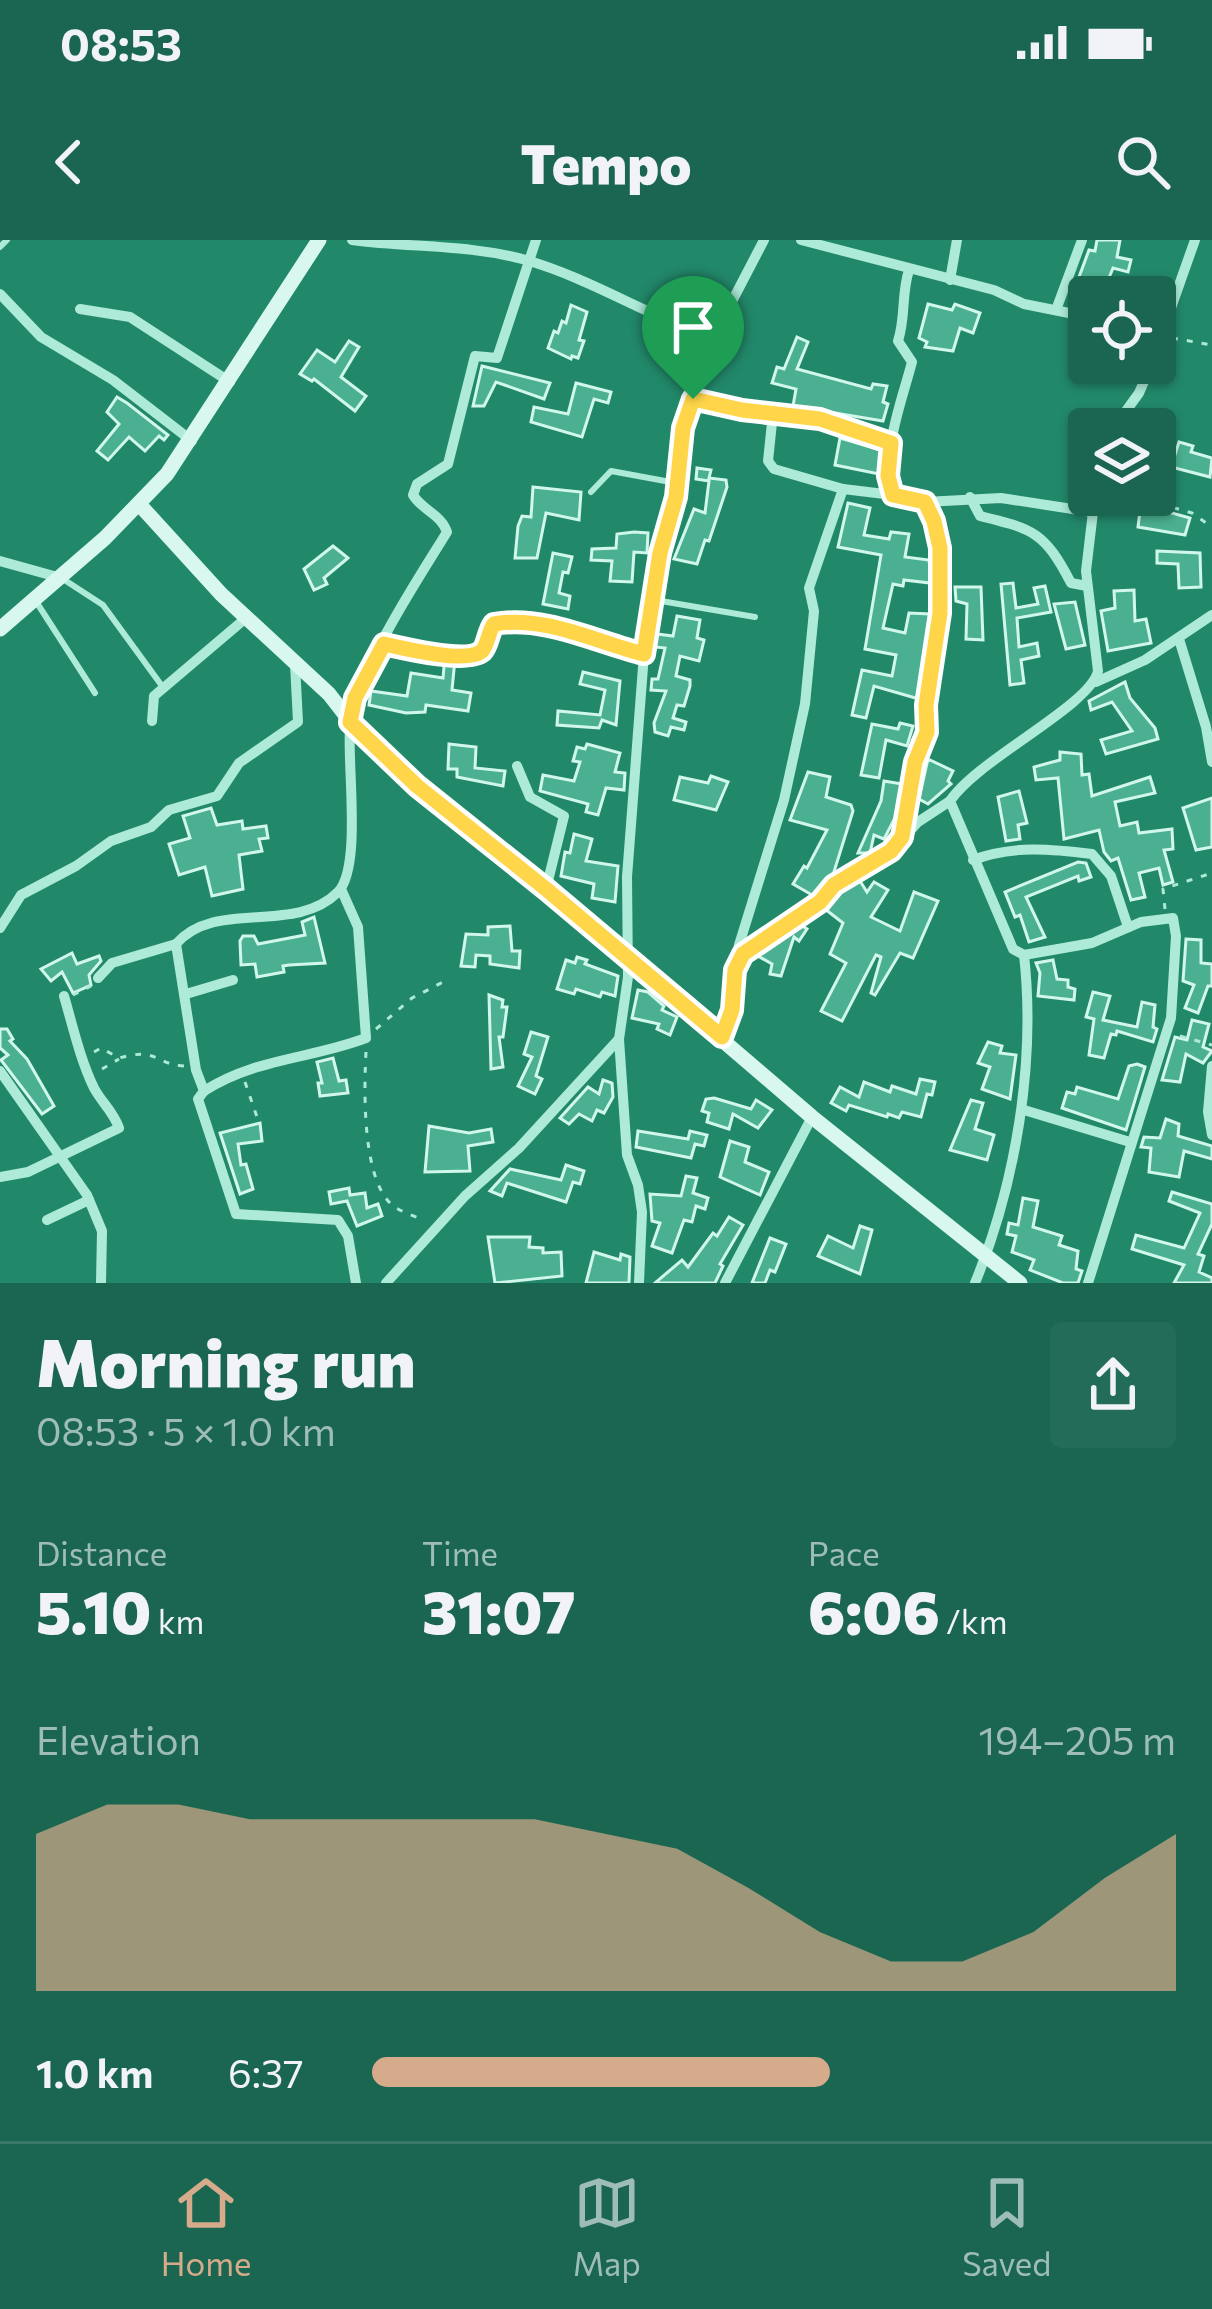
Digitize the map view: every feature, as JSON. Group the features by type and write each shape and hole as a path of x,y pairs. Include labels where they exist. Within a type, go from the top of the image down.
{"street":[{"path":"0,628 139,504 192,441 319,240"},
{"path":"352,240 472,248 528,261 713,338"},
{"path":"356,1283 348,1236 338,1220 236,1214 198,1099 204,1091 247,1069 366,1038 358,927 341,889 350,851 350,722 355,698 447,532 443,520 420,506 413,495 417,484 448,464 475,356 497,358 536,240"},
{"path":"639,1283 642,1212 627,1155 619,1039 644,654 683,428 713,338 763,240"},
{"path":"801,240 1068,313"},
{"path":"950,280 957,240"},
{"path":"1056,310 1082,240"},
{"path":"1176,288 1195,240"},
{"path":"893,495 888,476 891,443 912,362 898,341 906,316 900,299 909,270"},
{"path":"0,293 41,338 113,380 192,441"},
{"path":"80,308 130,317 230,382"},
{"path":"693,399 820,419 891,443"},
{"path":"772,413 769,461 774,469 842,489 925,502 1001,498 1068,508"},
{"path":"722,1037 805,704 814,611 809,588 842,489"},
{"path":"970,497 980,516 1029,528 1057,557 1071,583 1087,586"},
{"path":"902,837 915,762 927,732 926,705 940,613 940,548 925,502"},
{"path":"139,504 246,618 329,694 350,722 417,786 546,889 812,1118 1020,1283"},
{"path":"1092,516 1087,586 1098,671 1095,682"},
{"path":"0,561 61,578"},
{"path":"735,970 743,954 820,902 834,885 891,851 1012,744 1069,706 1095,682 1145,660 1212,615"},
{"path":"152,721 154,696 246,618"},
{"path":"463,654 482,651 494,624 513,621 534,622 644,654"},
{"path":"1179,639 1212,762"},
{"path":"0,928 21,895 111,841 151,827 170,810 217,796 239,764 298,722 295,664"},
{"path":"517,766 530,797 564,816 546,889"},
{"path":"950,801 1013,949 1024,955 1092,943 1128,927 1173,918 1176,936 1167,1033 1088,1283"},
{"path":"973,860 991,853 1046,848 1092,854 1111,876 1128,927"},
{"path":"98,978 112,963 176,944 191,932 226,919 262,920 307,909 341,889"},
{"path":"176,944 197,1074 204,1091"},
{"path":"975,1283 1024,1110 1030,1008 1024,955"},
{"path":"186,994 233,980"},
{"path":"0,1177 28,1172 119,1128 81,1058 64,996"},
{"path":"386,1283 619,1039"},
{"path":"1212,1066 1208,1112 1212,1135"},
{"path":"0,1071 89,1200 102,1231 101,1283"},
{"path":"1024,1110 1130,1142"},
{"path":"725,1283 812,1118"},
{"path":"47,1220 89,1200"}],"lane":[{"path":"0,247 7,240"},
{"path":"591,492 611,471 676,483"},
{"path":"61,578 103,605 164,689"},
{"path":"651,599 754,617"},
{"path":"35,600 95,693"}],"path":[{"path":"1176,339 1212,345"},
{"path":"1176,508 1212,527"},
{"path":"384,644 435,656 463,654"},
{"path":"1166,916 1163,889 1212,873"},
{"path":"437,1226 391,1204 380,1186 368,1144 366,1038 412,998 449,979"},
{"path":"1167,1033 1212,1045"},
{"path":"81,1058 101,1048 119,1058"},
{"path":"89,1075 141,1052 159,1055 197,1074"},
{"path":"247,1069 245,1082 258,1120"}],"building":[{"path":"1097,240 1120,240 1117,257 1131,260 1128,272 1113,268 1110,276 1079,276 1089,250 1095,251"},
{"path":"928,304 952,310 955,304 980,313 973,333 960,328 953,351 925,347 927,342 919,338"},
{"path":"571,305 587,312 579,340 584,341 578,358 571,359 548,348 554,331 558,333 562,321 566,323"},
{"path":"797,337 808,342 797,369 871,389 873,384 887,386 883,421 793,406 796,389 772,383 777,367 784,369"},
{"path":"349,341 359,347 341,377 366,396 355,411 314,379 300,374 317,350 335,362"},
{"path":"482,366 550,383 544,399 496,382 484,406 473,406"},
{"path":"576,383 611,392 608,403 594,399 582,437 531,422 534,407 568,414"},
{"path":"117,397 168,435 164,440 159,436 145,451 129,437 108,460 97,451 119,424 107,412"},
{"path":"840,438 881,450 879,474 835,465"},
{"path":"1179,442 1193,446 1191,452 1212,458 1210,477 1176,468"},
{"path":"697,468 711,470 709,478 726,480 727,487 697,564 674,559 694,509 705,513 709,481 696,479"},
{"path":"533,487 581,492 579,520 546,513 537,558 515,558 518,526 522,516 531,517"},
{"path":"848,503 870,508 864,535 889,539 891,532 909,534 905,557 929,560 931,577 930,583 904,580 903,586 893,584 883,628 905,633 909,613 930,614 919,699 874,686 866,718 852,715 862,670 892,676 896,655 865,649 881,555 838,547"},
{"path":"1139,516 1190,518 1185,535 1138,527"},
{"path":"648,533 647,553 634,552 632,582 610,581 612,561 591,560 592,549 616,548 617,534"},
{"path":"333,546 348,558 324,578 327,584 314,590 304,569"},
{"path":"1157,551 1200,553 1201,587 1179,588 1178,564 1157,563"},
{"path":"553,553 572,557 559,593 570,596 568,609 543,604"},
{"path":"1013,583 1016,608 1038,604 1034,588 1045,586 1051,612 1017,618 1019,647 1037,643 1039,656 1021,660 1024,683 1010,685 1001,584"},
{"path":"955,587 981,587 983,640 966,639 967,604 956,601"},
{"path":"1134,590 1135,621 1146,619 1151,643 1108,651 1101,611 1115,608 1114,591"},
{"path":"1075,602 1085,645 1066,649 1054,604"},
{"path":"677,616 700,620 697,638 704,640 699,661 680,656 676,676 690,680 690,686 684,706 677,705 673,718 686,722 684,730 671,727 668,736 655,732 654,723 666,691 651,690 665,648 655,647 657,634 673,636"},
{"path":"445,656 455,659 452,690 471,693 468,711 426,705 425,712 406,713 369,705 371,691 407,696 411,673 443,678"},
{"path":"583,672 620,681 616,725 602,720 599,728 557,725 558,711 600,715 605,690 580,684"},
{"path":"1125,682 1130,698 1155,728 1158,739 1106,754 1101,740 1132,731 1112,702 1091,710 1089,701"},
{"path":"900,723 913,726 907,746 886,740 879,778 861,775 872,724 898,729"},
{"path":"449,744 476,747 475,768 505,771 503,786 457,777 457,769 448,769"},
{"path":"587,744 620,753 615,772 625,773 624,790 606,788 598,815 586,812 588,804 540,791 543,775 574,781 580,762 573,761 577,747 585,749"},
{"path":"1060,752 1081,754 1082,775 1089,774 1092,796 1150,777 1155,793 1115,802 1120,826 1137,822 1139,833 1172,829 1173,849 1164,850 1173,882 1163,885 1159,868 1139,873 1145,897 1131,900 1118,858 1111,861 1104,852 1099,830 1064,839 1058,778 1036,780 1034,767 1060,760"},
{"path":"928,759 953,771 951,784 928,804 919,799"},
{"path":"808,772 830,777 826,797 851,805 853,811 833,875 812,895 793,884 827,830 790,820"},
{"path":"711,776 728,782 716,810 674,800 680,777 708,783"},
{"path":"884,781 902,784 896,816 884,839 874,835 870,853 858,853 881,801"},
{"path":"1019,791 1027,823 1018,825 1020,839 1006,841 998,797"},
{"path":"1212,798 1212,847 1196,850 1183,808"},
{"path":"211,808 217,825 242,821 243,829 266,826 268,838 259,839 262,851 239,855 243,889 212,896 205,867 179,875 169,844 190,838 183,816"},
{"path":"574,834 592,839 586,861 618,866 615,902 592,898 594,884 561,876"},
{"path":"1078,862 1086,863 1091,877 1079,881 1078,876 1026,897 1045,937 1029,942 1005,892"},
{"path":"860,881 867,892 874,882 888,890 871,917 900,931 914,892 938,901 913,958 900,953 875,995 871,993 881,957 876,955 842,1021 821,1011 846,963 830,954 843,923 825,909"},
{"path":"314,917 325,963 283,966 284,972 257,977 255,964 241,965 243,936 254,936 258,944 305,935 302,922"},
{"path":"801,925 807,929 799,941 794,937 781,976 770,974 772,964 758,956"},
{"path":"510,926 512,951 520,951 519,968 490,964 490,956 476,955 475,967 461,966 466,934 488,935 488,927"},
{"path":"1186,939 1201,940 1201,963 1212,964 1212,986 1198,1013 1185,1008 1194,985 1183,981"},
{"path":"72,953 77,964 99,956 101,961 89,975 91,985 73,993 62,972 51,981 41,969"},
{"path":"577,957 618,976 615,996 557,989 566,960 575,963"},
{"path":"1053,960 1057,979 1068,980 1068,987 1075,989 1074,1000 1038,996 1036,963"},
{"path":"638,990 648,992 664,1006 662,1010 677,1017 670,1035 657,1029 659,1024 632,1018"},
{"path":"1093,992 1110,996 1103,1020 1137,1027 1142,1002 1155,1005 1153,1042 1117,1031 1111,1034 1104,1058 1089,1055 1094,1019 1086,1017"},
{"path":"489,995 503,1000 502,1007 507,1007 503,1037 499,1037 503,1067 491,1069"},
{"path":"1192,1020 1209,1024 1203,1047 1212,1051 1203,1063 1186,1054 1180,1082 1162,1080 1175,1037 1187,1040"},
{"path":"0,1029 7,1029 10,1041 27,1059 54,1106 42,1114 1,1060 8,1055 0,1048"},
{"path":"531,1032 548,1037 535,1094 518,1086 532,1057 524,1054"},
{"path":"988,1042 1002,1046 1000,1053 1016,1055 1010,1099 982,1089 990,1067 978,1063"},
{"path":"333,1058 348,1093 320,1096 317,1062"},
{"path":"1129,1066 1145,1067 1126,1130 1062,1108 1067,1092 1075,1094 1077,1087 1118,1099"},
{"path":"920,1079 935,1082 921,1117 902,1112 899,1118 887,1117 849,1105 846,1111 831,1103 840,1087 859,1097 864,1082 890,1092 892,1086 916,1094"},
{"path":"603,1080 612,1083 613,1097 604,1113 597,1110 592,1121 579,1114 569,1124 560,1118 588,1087 599,1094"},
{"path":"706,1099 751,1109 756,1100 772,1110 758,1128 733,1114 729,1129 707,1122 709,1113 702,1111"},
{"path":"971,1100 983,1103 975,1129 994,1135 987,1160 950,1150"},
{"path":"1166,1119 1179,1124 1178,1136 1212,1146 1212,1159 1184,1151 1179,1177 1149,1172 1151,1148 1141,1147 1144,1137 1160,1138"},
{"path":"260,1123 262,1141 238,1144 241,1165 246,1164 253,1189 240,1194 220,1133"},
{"path":"429,1126 469,1133 491,1129 493,1142 468,1146 470,1171 425,1172"},
{"path":"638,1131 688,1139 690,1131 707,1135 704,1146 695,1144 691,1158 636,1147"},
{"path":"730,1141 749,1147 745,1162 769,1172 760,1195 720,1177"},
{"path":"566,1165 584,1171 580,1184 573,1182 566,1202 507,1183 502,1196 490,1191 510,1169 561,1180"},
{"path":"686,1176 697,1178 693,1193 708,1198 705,1209 696,1206 692,1222 684,1220 672,1253 652,1246 660,1223 652,1221 650,1194 681,1196"},
{"path":"349,1188 350,1195 365,1193 367,1208 378,1204 382,1216 357,1226 347,1201 331,1204 329,1192"},
{"path":"1172,1192 1212,1204 1212,1224 1198,1254 1204,1256 1199,1272 1212,1278 1212,1283 1174,1283 1184,1265 1132,1249 1136,1235 1184,1248 1200,1213 1169,1201"},
{"path":"1023,1198 1038,1201 1033,1227 1062,1236 1059,1245 1078,1251 1076,1269 1082,1271 1078,1283 1063,1283 1030,1270 1034,1260 1012,1252 1016,1236 1007,1234 1009,1223 1018,1225"},
{"path":"729,1217 743,1225 720,1264 715,1283 655,1283 682,1260 688,1267"},
{"path":"860,1226 872,1230 860,1274 818,1256 828,1236 853,1248"},
{"path":"488,1237 530,1237 529,1247 543,1248 543,1253 561,1252 562,1276 495,1283"},
{"path":"770,1238 786,1244 775,1272 770,1270 765,1283 752,1283"},
{"path":"594,1252 620,1260 621,1254 630,1257 629,1283 586,1283"}],"route":[{"path":"693,399 820,419 891,443 888,476 893,495 925,502 940,548 940,613 926,705 927,732 915,762 902,837 891,851 834,885 820,902 743,954 735,970 732,1010 722,1037 476,836 350,722 355,698 384,644 435,656 476,654 482,651 494,624 513,621 534,622 644,654 660,553 676,497 683,428 693,399"}]}
